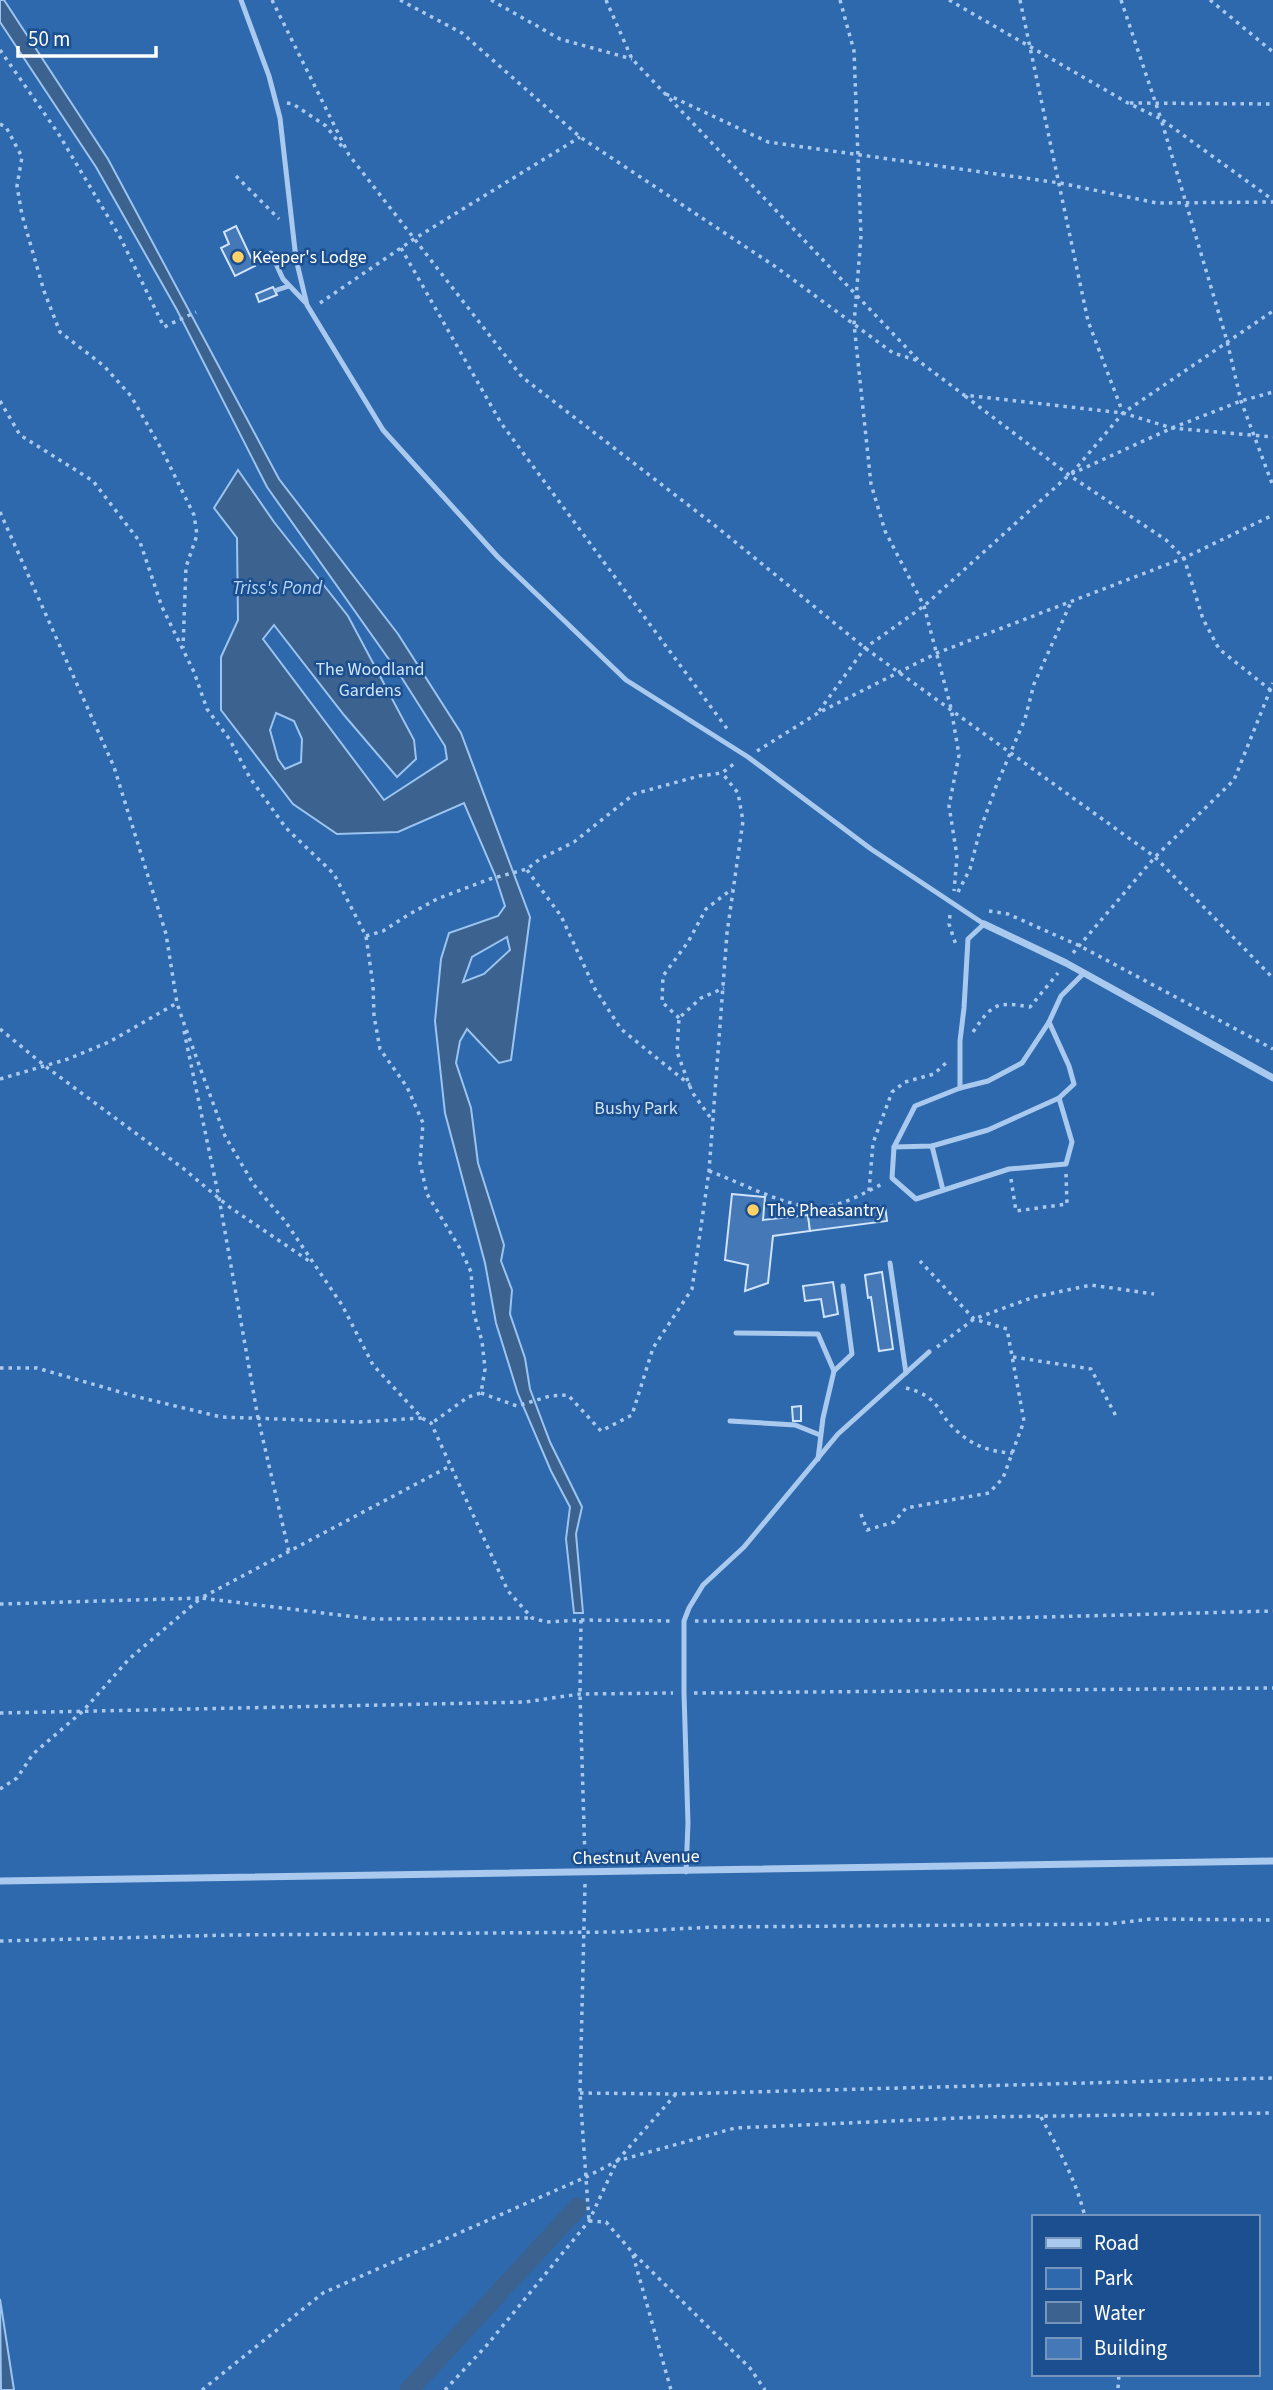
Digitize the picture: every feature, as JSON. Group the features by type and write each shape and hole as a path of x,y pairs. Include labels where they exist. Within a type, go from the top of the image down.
{"street":[{"path":"984,924 1066,962 1273,1078"},
{"name":"Chestnut Avenue","path":"0,1881 1273,1861"}],"lane":[{"path":"241,0 269,76 279,118 296,259 308,307"},
{"path":"271,253 281,274 308,307 383,430 498,557 625,680 748,757 871,849 984,924 968,939 960,1041 960,1088"},
{"path":"273,277 281,274"},
{"path":"277,290 289,286"},
{"path":"1059,1098 1072,1142 1066,1164 1009,1169 916,1199 892,1178 894,1147 915,1106 960,1088 988,1081 1022,1063 1049,1022 1060,996 1084,973"},
{"path":"894,1147 932,1146 988,1130 1059,1098 1074,1084 1049,1022"},
{"path":"932,1146 943,1190"},
{"path":"890,1263 906,1373"},
{"path":"818,1459 820,1435 834,1371 852,1354 843,1286"},
{"path":"736,1332 818,1334 834,1371"},
{"path":"686,1872 688,1823 684,1621 703,1585 744,1547 838,1434 929,1352"},
{"path":"730,1422 795,1425 820,1435"}],"path":[{"path":"272,0 349,155"},
{"path":"400,0 462,33 580,137 776,267 893,353 920,362"},
{"path":"491,0 560,38 632,59"},
{"path":"606,0 632,59 920,362 1069,475 1166,540 1184,558 1203,619 1219,649 1271,691"},
{"path":"840,0 854,51 861,236 854,324 871,484 885,531 924,606 951,708 959,755 949,806 957,856 953,904"},
{"path":"949,0 1128,103 1161,119 1273,201"},
{"path":"1020,0 1088,321 1124,413"},
{"path":"1121,0 1187,202 1227,341 1241,401 1273,486"},
{"path":"1210,0 1273,52"},
{"path":"0,50 58,133 106,214 164,327 196,312"},
{"path":"664,93 768,142 1060,183 1157,203 1273,201"},
{"path":"275,101 293,104 326,126 522,377 718,528 865,648 1155,857 1273,978"},
{"path":"1128,103 1273,104"},
{"path":"0,124 6,127 22,157 17,186 22,215 44,291 60,332 104,366 131,396 162,450 194,515 197,535 186,567 183,650"},
{"path":"308,307 580,137"},
{"path":"236,176 293,233"},
{"path":"401,248 501,423 732,735"},
{"path":"818,713 865,648 924,606 1069,475 1124,413 1273,311"},
{"path":"1069,475 1172,428 1241,401 1273,392"},
{"path":"964,395 1124,413 1172,428 1273,437"},
{"path":"0,401 20,435 93,481 140,542 162,607 207,709 230,740 250,778 286,828 334,874 366,936 380,1049 407,1087 423,1123 421,1163 427,1194 471,1272 474,1314 482,1341 485,1369 481,1393"},
{"path":"0,512 114,767 166,934 177,1003 225,1136 254,1185 285,1221 342,1305 373,1365 422,1418 431,1423 508,1591 532,1618"},
{"path":"366,936 383,931 437,899 490,879 527,869 540,859 574,842 634,794 699,776 722,774 729,766 818,713 937,653 1184,558 1273,515"},
{"path":"953,904 970,869 980,830 1026,719 1034,684 1072,600"},
{"path":"1066,962 1155,857 1234,780 1273,683"},
{"path":"431,1423 468,1396 481,1393 517,1406 551,1396 568,1395 601,1431 632,1415 653,1348 692,1289 709,1171 727,933 743,821 737,793 722,774"},
{"path":"527,869 561,916 595,989 621,1029 690,1086"},
{"path":"679,1018 662,1002 663,976 688,942 706,909 734,888"},
{"path":"987,911 1008,915 1080,946 1273,1049"},
{"path":"712,1119 690,1086 677,1052 679,1018 701,998 724,988"},
{"path":"0,1079 68,1059 109,1042 177,1003"},
{"path":"182,1018 219,1198 258,1418 289,1552"},
{"path":"0,1029 219,1198 316,1266"},
{"path":"1009,1169 1016,1211 1067,1204 1066,1164"},
{"path":"709,1171 775,1197 814,1208 852,1200 892,1178"},
{"path":"861,1514 867,1530 894,1522 906,1508 989,1493 1003,1478 1024,1421 1007,1329 974,1319 920,1261"},
{"path":"929,1352 974,1319 1034,1297 1091,1285 1154,1294"},
{"path":"1013,1357 1091,1369 1117,1418"},
{"path":"0,1368 37,1368 221,1417 360,1422 422,1418"},
{"path":"893,1384 915,1390 936,1402 957,1432 989,1452 1013,1453"},
{"path":"0,1789 17,1777 33,1754 83,1711 129,1659 201,1598 450,1466"},
{"path":"0,1604 201,1598 372,1619 532,1618 547,1622 890,1621 1273,1612"},
{"path":"581,1620 580,1694 586,1873 580,2093 589,2221"},
{"path":"0,1713 525,1702 580,1694 1273,1688"},
{"path":"0,1941 714,1927 1108,1924 1151,1919 1273,1920"},
{"path":"580,2093 676,2094 1273,2078"},
{"path":"445,2390 589,2221 617,2161 676,2094"},
{"path":"202,2390 323,2293 617,2161 735,2128 981,2117 1273,2113"},
{"path":"1041,2117 1066,2162 1077,2188 1084,2215"},
{"path":"589,2221 606,2222 633,2253 750,2368 765,2390"},
{"path":"633,2253 671,2390"},
{"path":"1118,2388 1119,2376"}],"green space":[{"name":"Bushy Park","path":"0,0 1273,0 1273,2390 0,2390"}],"water":[{"name":"Triss's Pond","path":"0,0 4,0 108,159 279,479 398,634 461,733 530,917 511,1060 499,1063 467,1029 460,1041 456,1063 471,1108 478,1163 504,1245 501,1261 512,1290 510,1314 525,1358 530,1389 550,1442 582,1507 576,1534 583,1613 574,1613 566,1539 570,1507 551,1471 518,1394 496,1323 485,1263 445,1113 435,1021 441,959 449,933 498,916 505,906 495,875 464,803 398,832 337,834 293,804 221,710 221,657 238,620 237,538 214,508 238,470 274,522 348,616 414,740 416,759 397,777 344,715 274,625 263,639 384,800 447,759 445,746 400,675 267,487 177,310 96,167 0,22","holes":["276,713 294,721 302,739 301,762 285,769 278,759 270,730","507,937 510,950 484,974 463,982 472,957"]},
{"path":"0,2299 14,2390 1,2390"}],"building":[{"name":"Keeper's Lodge","path":"236,226 255,266 235,276 221,248 229,244 224,232"},
{"path":"273,287 277,295 259,302 256,294"},
{"path":"732,1194 765,1197 763,1220 808,1215 810,1231 773,1236 768,1283 745,1291 748,1265 725,1260"},
{"path":"885,1206 887,1221 810,1231 808,1215"},
{"path":"882,1272 893,1349 879,1351 865,1275"},
{"path":"833,1282 838,1314 824,1317 821,1299 805,1301 803,1286"},
{"path":"801,1406 801,1421 793,1421 792,1407"}],"waterway":[{"path":"409,2390 578,2207"}],"place":[{"name":"Keeper's Lodge","path":"238,257"},
{"name":"The Pheasantry","path":"753,1210"}],"park label":[{"name":"The Woodland Gardens","path":"370,679"}]}
